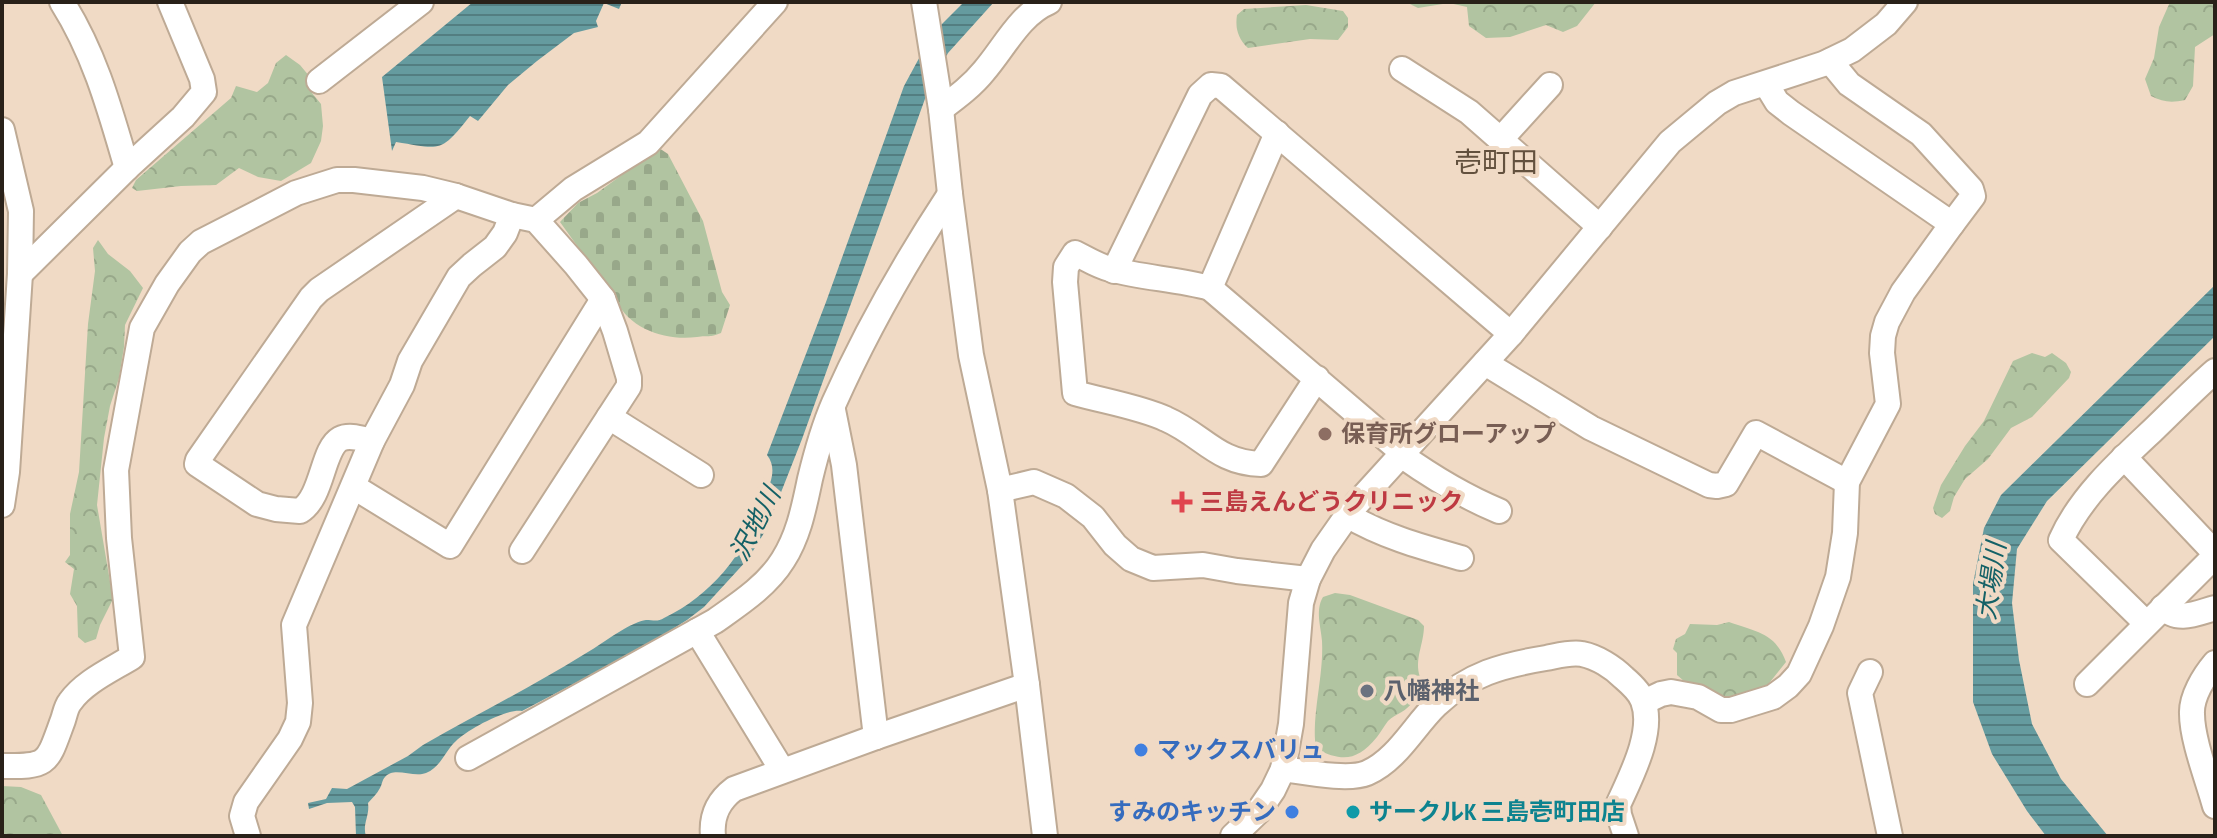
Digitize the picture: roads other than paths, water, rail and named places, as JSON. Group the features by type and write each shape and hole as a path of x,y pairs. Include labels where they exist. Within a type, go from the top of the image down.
{"street":[{"path":"62,2 80,30 96,67 127,168"},
{"path":"20,274 183,117 204,92 202,79 170,2"},
{"path":"319,81 421,2"},
{"path":"248,836 242,816 246,802 290,739 298,722 300,703 294,625 372,441 402,385 410,361 459,277 524,218 648,143 775,2"},
{"path":"924,2 971,355 1000,490 1045,836"},
{"path":"939,98 970,88 1018,26 1041,5 1049,2"},
{"path":"1233,836 1258,812 1283,769 1291,724 1301,603 1308,579 1347,515 1511,334 1670,142 1734,93 1830,61 1852,50 1886,24 1905,2"},
{"path":"1644,702 1671,692 1698,697 1721,710 1731,710 1773,697 1799,674 1838,577 1845,533 1847,482 1888,404 1882,353 1887,322 1903,292 1973,196 1971,189 1921,134 1849,84 1830,61"},
{"path":"1402,69 1469,112 1600,227"},
{"path":"1766,84 1777,102 1791,113 1952,224"},
{"path":"1114,271 1205,89 1211,85 1221,86 1511,334"},
{"path":"1501,139 1550,85"},
{"path":"2,130 21,211 20,274 7,472 2,505"},
{"path":"1210,288 1277,133"},
{"path":"2,766 37,765 45,761 51,753 68,704 83,688 132,657 119,538 116,470 142,328 167,284 201,242 296,193 337,180 354,180 423,188 524,218 576,265 603,299 629,386 522,551"},
{"path":"468,758 715,621 752,595 783,560 802,518 811,476 833,407 864,339 907,259 950,194"},
{"path":"372,441 355,436 340,439 333,447 310,503 300,511 257,504 197,464 311,298 456,196"},
{"path":"1317,378 1261,464 1231,460 1166,419 1075,393 1066,267 1075,253 1114,271 1188,281 1210,288 1317,378 1426,473 1499,511"},
{"path":"354,487 450,546 603,299"},
{"path":"1485,363 1591,428 1709,485 1726,484 1756,433 1847,482"},
{"path":"2211,382 2124,457 2077,511 2061,540 2154,615 2179,617 2215,608"},
{"path":"833,407 844,465 876,737"},
{"path":"609,417 701,475"},
{"path":"2087,684 2215,554 2124,457"},
{"path":"1000,490 1034,482 1066,496 1093,517 1115,545 1131,559 1153,568 1203,565 1308,579"},
{"path":"1347,515 1405,541 1461,558"},
{"path":"697,631 782,770"},
{"path":"1283,769 1346,776 1364,774 1377,767 1407,739 1434,706 1466,681 1519,662 1582,654 1612,668 1644,702 1646,724 1642,747 1618,805 1626,836"},
{"path":"2215,663 2195,697 2192,714 2215,806"},
{"path":"1870,672 1860,693 1890,836"},
{"path":"713,836 715,812 723,797 734,789 1027,685"}],"water":[{"path":"473,2 622,2 619,9 604,3 596,21 598,27 574,33 537,61 508,85 478,121 470,116 445,143 431,147 396,142 392,151 382,77"},
{"name":"沢地川","path":"964,2 994,2 948,53 930,85 802,439 767,528 748,559 704,607 644,647 522,711 497,716 478,726 461,736 435,767 426,773 389,774 368,803 366,836 356,836 352,802 327,803 309,809 308,803 326,799 332,788 347,789 408,756 627,628 643,621 660,620 683,608 728,567 750,533 766,495 772,470 767,455 904,86 939,27"},
{"name":"大場川","path":"2215,285 2215,336 2047,501 2017,549 2012,603 2032,724 2061,779 2108,836 2046,836 1992,754 1973,702 1973,584 1984,528 2001,495"}],"place":[{"name":"保育所グローアップ","path":"1325,434"},
{"name":"三島えんどうクリニック","path":"1182,502"},
{"name":"八幡神社","path":"1367,691"},
{"name":"マックスバリュ","path":"1141,750"},
{"name":"すみのキッチン","path":"1292,812"},
{"name":"サークルK 三島壱町田店","path":"1353,812"}],"district":[{"name":"壱町田","path":"1496,162"}]}
